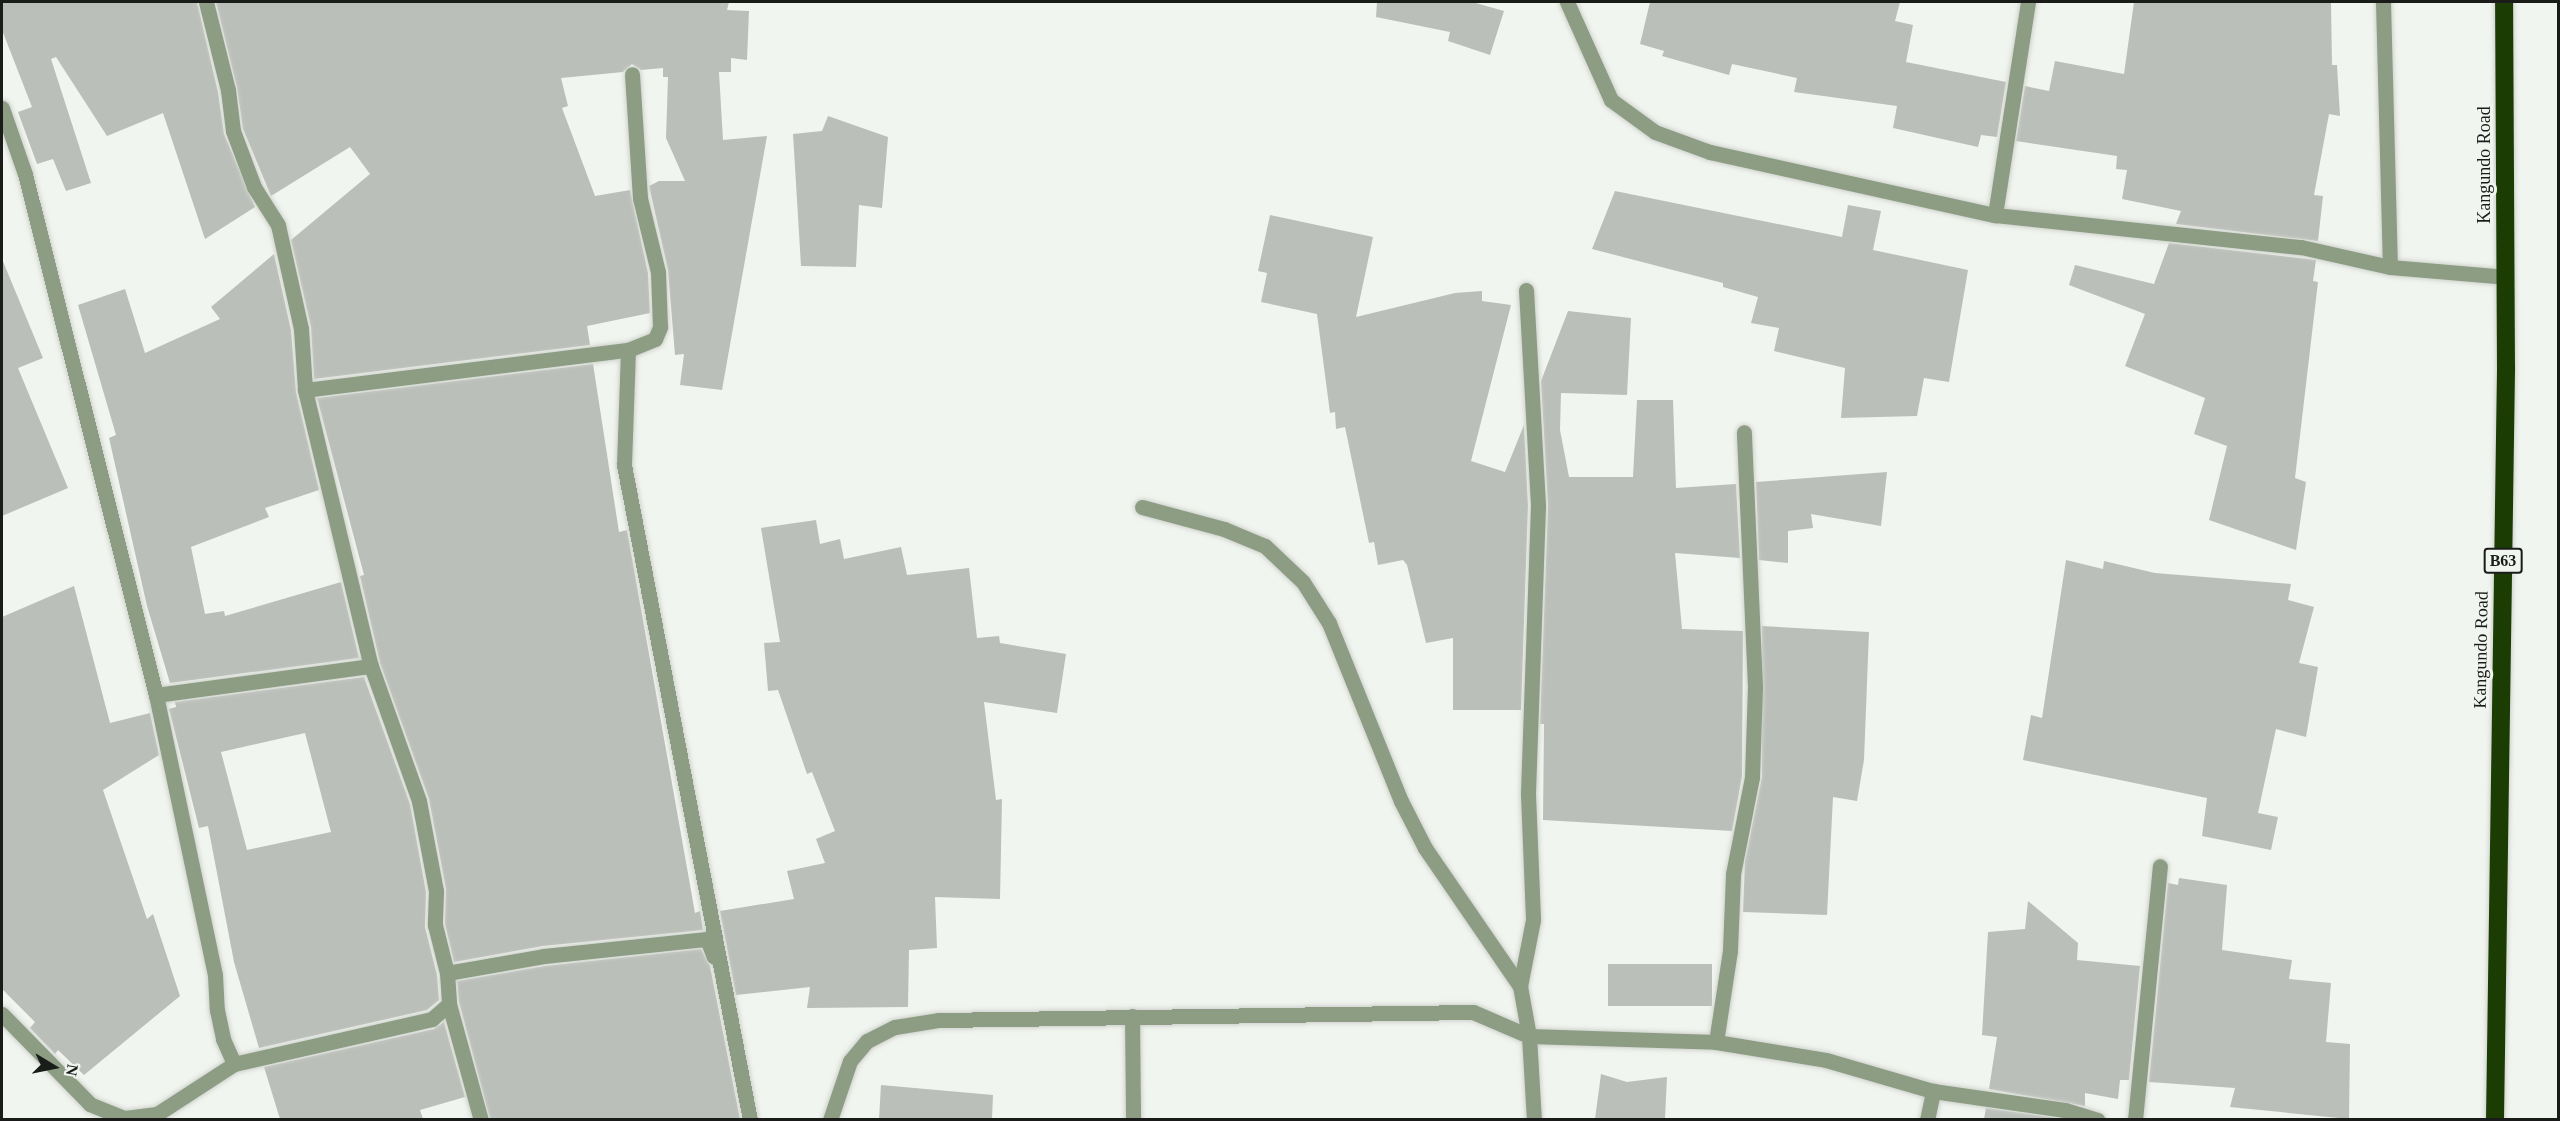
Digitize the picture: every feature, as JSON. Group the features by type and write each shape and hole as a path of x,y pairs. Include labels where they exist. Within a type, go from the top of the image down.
{"highway":[{"name":"Kangundo Road","path":"2495,1119 2506,277 2504,2"}],"street":[{"path":"206,2 228,90 233,131 254,187 278,225 301,329 305,390 371,666 419,801 436,891 435,925 447,973 449,1004 481,1119"},
{"path":"1567,2 1611,100 1655,132 1710,152 1995,215 2301,247 2390,267 2506,277"},
{"path":"1995,215 2028,2"},
{"path":"2383,2 2390,267"},
{"path":"305,390 628,350 655,339 660,327 658,272 640,198 632,74"},
{"path":"2,108 25,174 156,695 215,975 217,1010 223,1039 234,1064"},
{"path":"1526,290 1538,506 1528,794 1533,920 1520,986 1529,1036 1534,1119"},
{"path":"628,350 624,465 683,786 730,998 750,1119"},
{"path":"1716,1042 1730,950 1733,874 1752,777 1755,687 1744,432"},
{"path":"1142,507 1224,529 1265,546 1303,582 1329,623 1401,801 1425,848 1520,986"},
{"path":"156,695 371,666"},
{"path":"2135,1119 2160,866"},
{"path":"447,973 544,956 708,939 730,998"},
{"path":"2,1014 90,1104 125,1119 157,1114 234,1064 432,1019 449,1004"},
{"path":"830,1119 850,1061 867,1041 895,1027 939,1020 1473,1012 1529,1036 1716,1042 1827,1060 1933,1091 2065,1110 2097,1119"},
{"path":"1132,1016 1133,1119"},
{"path":"1927,1119 1933,1091"}],"building":[{"path":"2,2 197,2 218,92 224,134 255,207 205,239 163,113 107,136 56,57 51,59 91,183 66,191 53,159 37,164 18,112 32,107 2,30"},
{"path":"216,2 729,2 727,10 749,11 747,60 731,58 731,72 719,72 723,140 767,136 722,390 680,385 684,354 675,355 668,270 649,186 659,181 685,181 666,138 668,77 663,77 663,68 641,70 632,64 623,72 561,78 568,106 562,108 595,196 630,190 648,273 650,313 587,326 590,345 314,379 311,327 291,240 370,174 350,147 271,196 243,129 237,88"},
{"path":"1377,2 1472,2 1504,11 1490,55 1448,41 1450,32 1376,17"},
{"path":"1650,2 1900,2 1895,21 1913,25 1906,62 2006,82 1997,137 1981,135 1978,147 1893,128 1897,106 1794,92 1797,78 1732,64 1729,75 1662,56 1664,51 1640,44"},
{"path":"2134,2 2331,2 2332,65 2337,65 2340,116 2329,114 2314,195 2323,196 2318,241 2176,224 2181,211 2122,199 2127,170 2116,169 2117,156 2016,141 2025,86 2049,91 2055,61 2124,74"},
{"path":"828,116 888,137 882,208 859,205 856,267 801,266 793,134 822,131"},
{"path":"1615,191 1842,237 1848,205 1881,211 1873,250 1968,270 1949,382 1924,378 1917,416 1841,418 1845,368 1774,351 1779,328 1751,323 1758,297 1723,287 1723,283 1592,249"},
{"path":"1270,215 1373,237 1356,317 1455,293 1482,291 1482,301 1511,305 1471,461 1505,472 1524,425 1528,506 1521,710 1453,710 1453,638 1426,643 1407,565 1403,560 1378,565 1374,542 1369,543 1345,427 1336,429 1335,412 1330,413 1317,314 1261,302 1267,273 1258,271"},
{"path":"2169,243 2316,260 2313,281 2318,282 2295,478 2306,482 2296,550 2209,520 2227,446 2194,434 2205,398 2125,366 2145,314 2069,285 2075,265 2154,284"},
{"path":"274,254 291,330 296,392 319,490 265,508 269,517 191,547 205,614 224,611 225,616 341,582 359,658 170,683 147,606 109,438 116,435 78,305 125,289 145,353 220,319 211,307"},
{"path":"2,259 43,358 18,368 68,488 2,516"},
{"path":"1568,311 1631,318 1627,395 1561,393 1560,430 1569,477 1633,477 1637,400 1673,400 1676,488 1736,484 1740,558 1675,553 1682,629 1743,631 1742,776 1732,831 1543,820 1544,724 1540,724 1548,506 1541,381"},
{"path":"593,364 619,532 627,530 695,913 700,911 703,930 543,946 454,962 445,924 446,889 429,799 380,663 360,576 364,575 317,398"},
{"path":"1887,472 1881,526 1811,514 1813,528 1788,531 1788,563 1759,560 1756,482"},
{"path":"816,520 820,544 840,539 844,559 901,547 907,575 969,568 977,638 999,636 1000,643 1066,654 1057,713 984,702 996,800 1002,799 1000,899 935,897 937,948 909,950 908,1007 807,1008 810,987 736,995 720,911 794,899 787,871 825,863 816,839 835,831 812,772 807,774 778,690 768,691 764,643 780,642 761,528"},
{"path":"2066,560 2103,569 2104,561 2155,573 2291,584 2288,600 2314,607 2299,663 2318,667 2306,737 2276,729 2258,813 2278,817 2271,850 2202,836 2207,798 2023,760 2031,715 2042,718"},
{"path":"74,586 110,723 150,713 159,755 103,790 147,919 153,914 180,996 84,1075 58,1050 55,1054 30,1028 35,1022 2,989 2,617"},
{"path":"1762,626 1869,632 1864,760 1857,801 1833,797 1827,915 1743,912 1745,861 1762,777"},
{"path":"364,677 410,804 426,892 425,927 437,975 439,1000 427,1010 259,1048 234,962 208,826 199,828 169,709 176,707 175,702","holes":["305,733 331,832 247,850 221,752"]},
{"path":"2179,878 2227,885 2222,950 2292,960 2289,979 2331,983 2326,1042 2350,1044 2349,1119 2230,1107 2235,1088 2149,1082 2168,883 2178,885"},
{"path":"2028,901 2078,943 2077,960 2140,966 2129,1080 2120,1080 2118,1099 2085,1093 2085,1106 1989,1089 1997,1037 1982,1035 1988,932 2025,929"},
{"path":"701,949 710,966 740,1119 490,1119 459,1002 457,981 545,966"},
{"path":"1608,964 1712,964 1712,1006 1608,1006"},
{"path":"444,1022 465,1097 420,1110 423,1119 280,1119 264,1067 434,1029"},
{"path":"1601,1074 1627,1082 1667,1077 1665,1119 1595,1119"},
{"path":"881,1085 993,1095 992,1119 879,1119"},
{"path":"1986,1108 2063,1119 1984,1119"}]}
